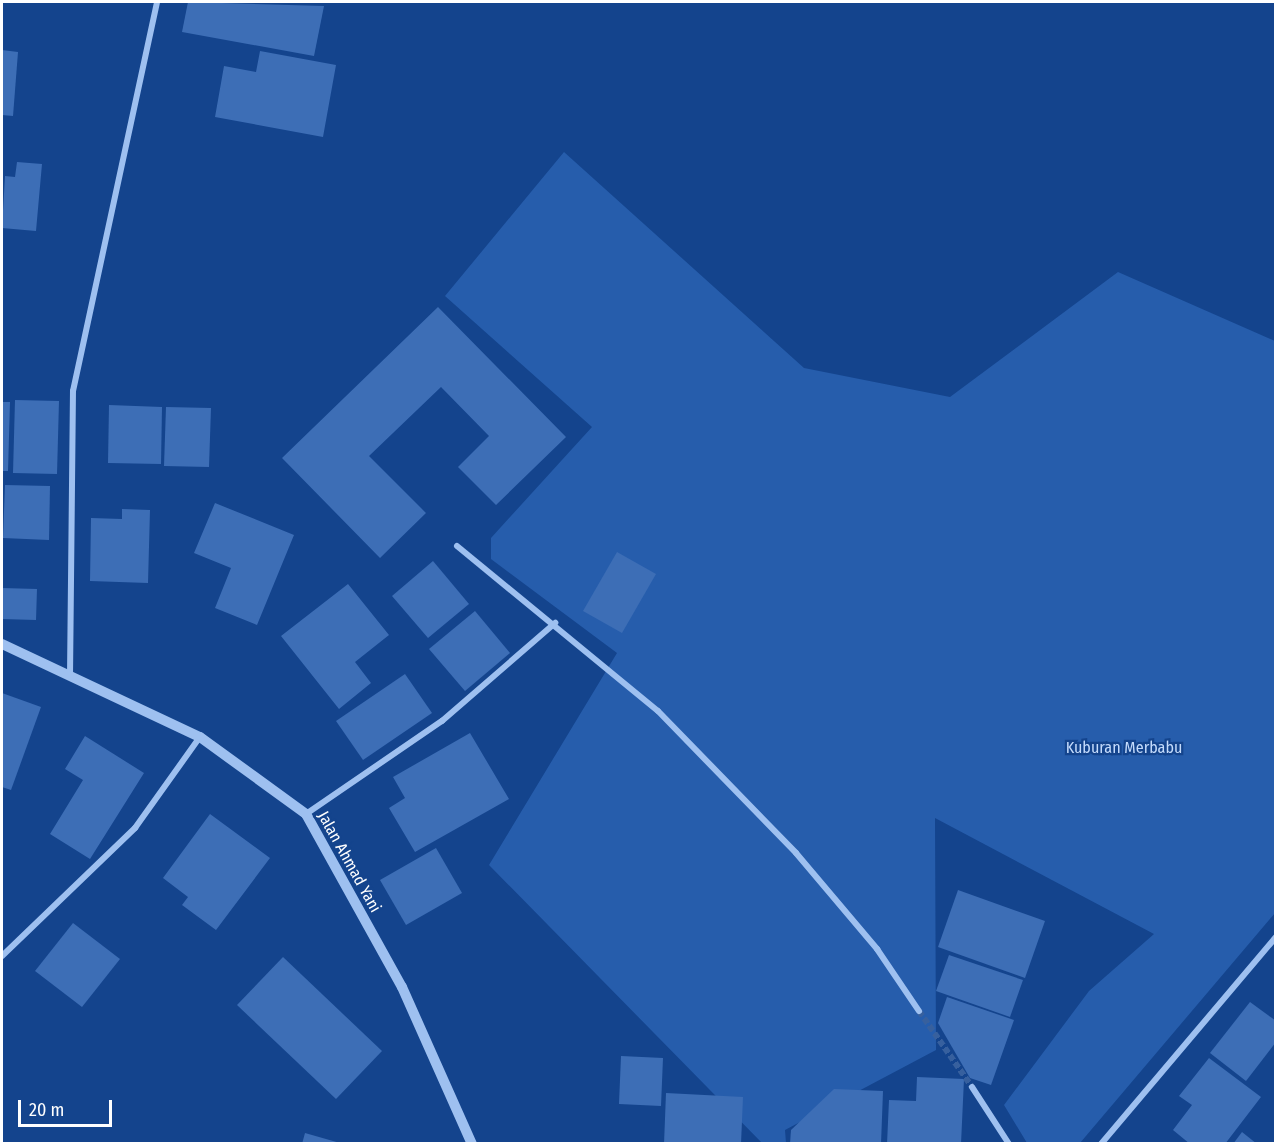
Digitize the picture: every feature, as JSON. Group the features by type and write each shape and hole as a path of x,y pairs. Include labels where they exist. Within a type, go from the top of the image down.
{"street":[{"path":"70,676 73,391 157,2"},
{"path":"457,546 555,623 658,711 796,853 877,949 919,1011"},
{"path":"306,814 442,721 555,623"},
{"name":"Jalan Ahmad Yani","path":"2,644 200,737 306,814 402,987 472,1143"},
{"path":"2,956 135,828 200,737"},
{"path":"1101,1143 1275,937"},
{"path":"972,1088 1009,1143"}],"green space":[{"name":"Kuburan Merbabu","path":"564,152 804,368 950,397 1118,272 1275,341 1275,913 1080,1143 1027,1143 1004,1105 1089,991 1154,934 935,818 936,1050 785,1130 786,1143 762,1143 489,865 617,653 491,559 491,538 592,427 445,296"}],"building":[{"path":"188,2 324,6 314,56 182,32"},
{"path":"2,50 18,52 13,116 2,115"},
{"path":"260,51 336,65 323,137 215,117 224,66 256,72"},
{"path":"17,162 42,164 36,231 2,228 5,176 15,177"},
{"path":"438,307 566,437 496,505 458,467 489,436 441,387 369,456 426,513 380,558 282,458"},
{"path":"15,400 59,401 57,474 13,473"},
{"path":"2,402 10,402 8,471 2,471"},
{"path":"109,405 162,407 161,464 108,463"},
{"path":"166,407 211,408 209,467 164,466"},
{"path":"5,485 50,486 49,540 3,538"},
{"path":"215,503 294,535 257,625 215,608 231,568 194,553"},
{"path":"122,509 150,510 148,583 90,581 91,518 122,519"},
{"path":"617,552 656,574 622,633 583,611"},
{"path":"433,561 469,604 428,638 392,596"},
{"path":"348,584 389,635 355,662 371,683 339,709 281,636"},
{"path":"2,588 37,589 36,620 2,619"},
{"path":"475,611 510,653 465,691 429,649"},
{"path":"405,674 432,713 363,760 336,721"},
{"path":"2,693 41,707 11,790 2,787"},
{"path":"470,733 509,799 415,852 389,808 405,798 393,777"},
{"path":"85,736 144,773 90,859 50,834 83,780 65,769"},
{"path":"210,814 270,858 216,930 182,905 188,897 163,878"},
{"path":"436,848 462,893 406,925 380,880"},
{"path":"958,890 1045,921 1025,978 938,947"},
{"path":"73,923 120,959 82,1007 35,971"},
{"path":"949,955 1023,980 1010,1017 936,991"},
{"path":"283,957 382,1051 336,1099 237,1005"},
{"path":"947,997 1014,1020 991,1085 970,1078 938,1023"},
{"path":"1250,1002 1276,1021 1276,1042 1246,1081 1210,1053"},
{"path":"621,1056 663,1058 661,1106 619,1104"},
{"path":"1209,1058 1261,1097 1225,1144 1190,1144 1173,1130 1192,1105 1179,1096"},
{"path":"917,1077 964,1079 961,1144 887,1144 889,1100 916,1101"},
{"path":"834,1089 883,1091 881,1144 790,1144 791,1130"},
{"path":"666,1093 743,1097 741,1144 664,1144"},
{"path":"1242,1132 1257,1144 1233,1144"},
{"path":"305,1133 340,1143 340,1144 302,1144"}],"tunnel":[{"path":"919,1011 972,1087"}]}
